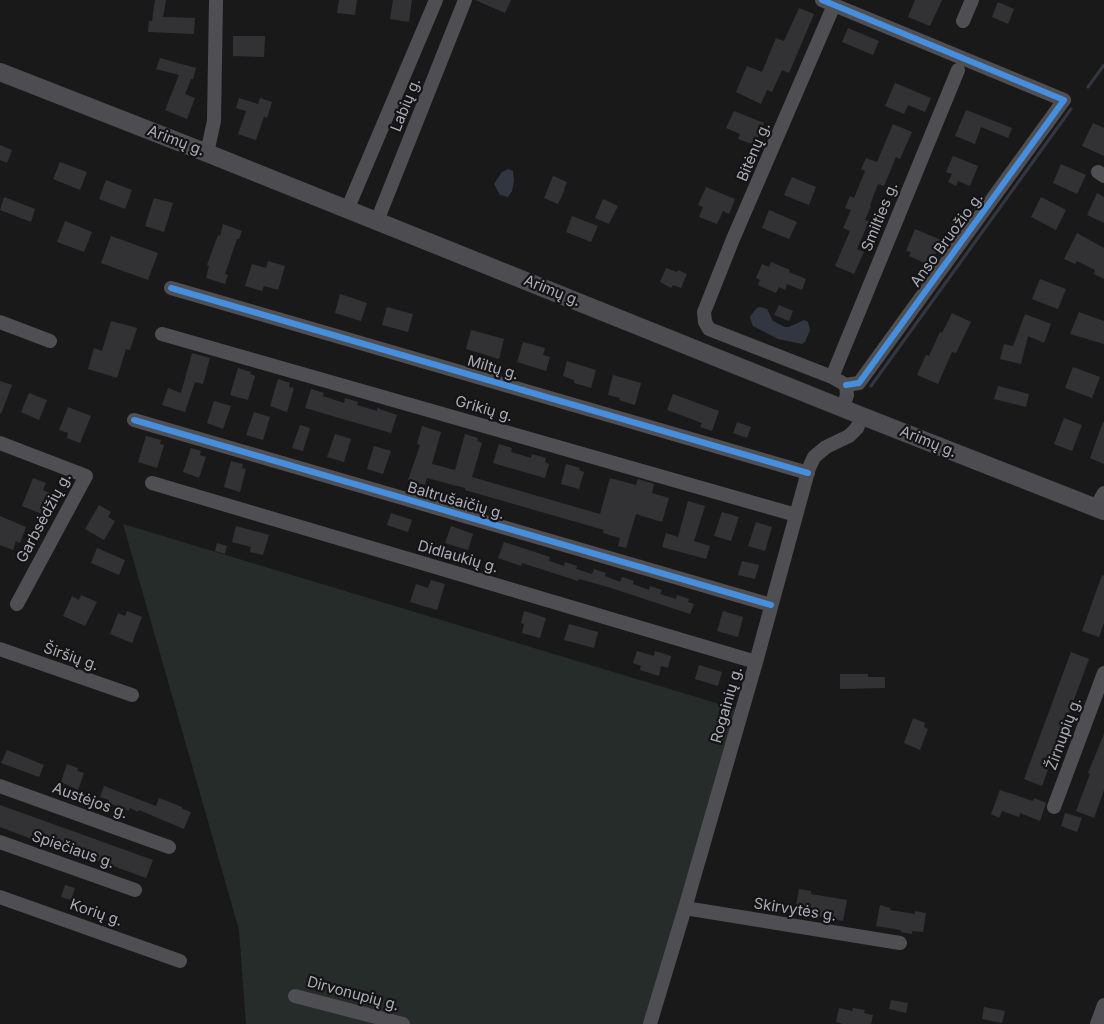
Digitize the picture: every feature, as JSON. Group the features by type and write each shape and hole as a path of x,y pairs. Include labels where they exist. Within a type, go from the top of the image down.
{"main road":[{"name":"Arimų g.","path":"0,72 208,153 862,416 1101,504"}],"street":[{"path":"208,153 214,121 216,0"},
{"path":"347,210 436,0"},
{"name":"Labių g.","path":"377,221 465,0"},
{"path":"963,21 972,0"},
{"name":"Anso Bruožio g.","path":"828,3 1064,100 859,383 846,385"},
{"name":"Bitėnų g.","path":"828,3 704,312 705,322 709,329 832,377"},
{"name":"Smilties g.","path":"832,377 958,70"},
{"name":"Miltų g.","path":"171,288 808,473"},
{"path":"0,322 50,342"},
{"name":"Grikių g.","path":"162,334 796,515"},
{"path":"832,377 846,385 847,395 843,408"},
{"name":"Rogainių g.","path":"650,1024 686,908 808,473 814,457 826,447 849,436 857,428 862,416"},
{"name":"Baltrušaičių g.","path":"134,420 771,606"},
{"name":"Garbsėdžių g.","path":"0,443 86,476 17,604"},
{"name":"Didlaukių g.","path":"152,483 756,662"},
{"name":"Širšių g.","path":"0,649 132,695"},
{"name":"Žirnupių g.","path":"1054,807 1104,673"},
{"name":"Austėjos g.","path":"0,786 169,847"},
{"name":"Spiečiaus g.","path":"0,842 135,890"},
{"name":"Korių g.","path":"0,897 180,960"},
{"name":"Skirvytės g.","path":"686,908 900,943"},
{"name":"Dirvonupių g.","path":"295,996 403,1024"},
{"path":"1097,1024 1104,1005"}],"shaded area":[{"path":"508,169 513,171 514,181 512,191 508,197 500,195 494,184 502,172"},
{"path":"760,307 767,309 773,321 785,327 804,320 808,322 810,330 805,342 802,344 778,339 753,326 750,318 751,315"},
{"path":"123,524 736,709 648,1024 246,1024 239,930"}],"building":[{"path":"155,0 166,0 163,17 195,18 194,34 148,32 149,21 152,21"},
{"path":"339,0 357,0 355,15 337,13"},
{"path":"393,0 412,0 409,22 390,19"},
{"path":"475,0 511,0 505,13"},
{"path":"915,0 942,0 930,26 908,17"},
{"path":"998,2 1014,9 1008,24 992,17"},
{"path":"799,8 814,14 789,73 782,70 772,92 767,90 761,104 736,92 747,66 762,72 776,38 784,41"},
{"path":"848,28 879,41 873,55 842,42"},
{"path":"233,36 265,36 264,57 233,56"},
{"path":"160,58 196,68 193,79 191,79 185,94 195,98 187,119 165,110 179,75 156,69"},
{"path":"895,83 931,98 925,112 908,105 904,114 885,106"},
{"path":"239,98 258,104 260,98 272,102 267,118 264,117 256,140 238,134 246,111 236,108"},
{"path":"966,110 1012,128 1008,138 981,127 975,144 955,136"},
{"path":"734,111 764,123 755,145 738,139 740,134 726,128"},
{"path":"1093,123 1104,128 1104,156 1082,146"},
{"path":"893,124 912,132 900,159 896,157 884,186 878,184 865,220 869,221 857,249 864,252 854,274 835,266 850,231 843,228 851,210 845,208 850,196 854,198 865,171 861,169 866,158 877,162"},
{"path":"0,145 12,150 7,163 0,160"},
{"path":"953,156 978,166 970,186 958,181 956,186 948,182 952,174 946,172"},
{"path":"60,162 87,172 80,190 53,179"},
{"path":"1061,164 1086,175 1077,194 1053,183"},
{"path":"553,176 567,182 558,204 544,198"},
{"path":"792,177 816,187 809,205 784,195"},
{"path":"106,180 132,190 125,209 99,199"},
{"path":"706,187 735,199 729,214 723,211 717,224 699,217 703,207 698,205"},
{"path":"1097,193 1104,197 1104,223 1087,215"},
{"path":"4,197 35,209 31,222 0,210"},
{"path":"1041,197 1066,210 1056,230 1031,217"},
{"path":"154,198 173,203 164,232 145,226"},
{"path":"603,199 618,206 609,224 595,218"},
{"path":"769,210 797,222 789,239 762,228"},
{"path":"572,216 598,226 591,242 566,232"},
{"path":"65,221 92,232 84,252 57,242"},
{"path":"223,224 242,231 239,239 237,239 225,274 228,275 225,284 206,278 209,266 207,265 218,235 220,236"},
{"path":"915,229 941,240 935,255 931,254 927,264 909,256 911,252 906,251"},
{"path":"1077,233 1104,248 1104,279 1094,274 1095,270 1077,261 1075,264 1064,259"},
{"path":"111,236 158,253 148,280 101,263"},
{"path":"268,261 285,266 278,290 264,286 262,291 245,286 252,264 266,268"},
{"path":"771,262 806,279 802,290 787,284 785,290 779,287 776,293 758,285 760,280 756,278 762,264 769,267"},
{"path":"666,268 687,274 681,288 673,285 671,288 660,282"},
{"path":"1040,279 1066,289 1058,309 1032,299"},
{"path":"340,294 367,303 361,321 335,313"},
{"path":"779,305 793,311 789,321 774,315"},
{"path":"387,307 413,314 408,332 382,325"},
{"path":"1079,312 1104,321 1104,344 1070,334"},
{"path":"952,313 971,322 956,353 952,352 938,384 917,375 926,355 929,356 940,332 942,333"},
{"path":"1025,314 1051,324 1044,343 1028,336 1021,364 1000,359 1004,344 1013,346"},
{"path":"111,321 137,328 130,350 126,349 117,378 88,369 94,348 102,351"},
{"path":"471,330 504,339 499,359 466,349"},
{"path":"523,342 545,348 543,355 550,357 546,371 517,362"},
{"path":"192,353 210,358 203,384 195,382 185,412 162,405 168,388 181,393"},
{"path":"567,361 596,370 591,388 574,383 574,380 563,376"},
{"path":"1073,367 1100,377 1092,398 1065,388"},
{"path":"238,368 251,372 250,374 255,376 248,400 230,395"},
{"path":"613,375 641,383 635,405 608,395"},
{"path":"278,379 290,383 289,387 294,388 287,412 270,406"},
{"path":"0,381 12,385 1,414 0,413"},
{"path":"998,386 1029,394 1026,407 994,399"},
{"path":"311,389 324,393 323,396 344,403 345,398 358,402 357,405 377,411 377,408 397,415 391,433 305,408"},
{"path":"29,393 47,400 39,420 21,412"},
{"path":"673,394 719,411 712,431 700,427 702,423 667,410"},
{"path":"214,401 231,406 223,429 207,423"},
{"path":"68,407 91,416 80,443 67,438 68,433 59,430"},
{"path":"254,412 270,417 263,440 246,435"},
{"path":"1064,418 1082,425 1072,451 1054,444"},
{"path":"737,422 751,427 747,438 733,433"},
{"path":"1104,422 1104,464 1090,458"},
{"path":"300,425 310,428 303,451 292,448"},
{"path":"422,426 441,432 432,464 455,470 465,434 478,438 477,441 482,443 472,477 600,514 610,478 636,485 638,479 654,484 652,493 669,498 662,522 636,514 626,548 618,546 620,538 603,533 604,530 427,478 425,485 408,480 420,445 417,444"},
{"path":"335,434 351,439 344,462 327,457"},
{"path":"146,436 161,440 160,444 164,445 157,468 138,462"},
{"path":"499,444 512,448 511,452 531,458 532,454 546,458 545,462 549,464 545,478 493,463"},
{"path":"374,446 391,451 383,474 367,469"},
{"path":"191,448 201,451 200,455 206,457 199,478 183,472"},
{"path":"231,461 243,464 242,468 246,469 240,492 224,487"},
{"path":"566,464 580,468 579,470 584,472 579,489 561,484"},
{"path":"33,478 46,483 43,490 50,493 42,514 22,506"},
{"path":"688,501 705,506 694,541 710,546 706,559 662,547 666,533 678,537"},
{"path":"99,505 111,512 108,517 115,521 104,540 85,529"},
{"path":"722,512 739,517 731,541 714,536"},
{"path":"391,513 412,520 408,532 387,525"},
{"path":"0,516 26,527 20,543 16,541 13,550 0,545"},
{"path":"756,522 772,527 765,551 748,546"},
{"path":"236,526 269,535 263,555 250,552 251,547 232,542"},
{"path":"451,526 473,534 468,550 445,543"},
{"path":"504,542 550,557 549,561 564,566 565,562 577,566 576,569 592,574 594,569 606,573 605,576 620,582 622,577 634,581 633,584 649,590 650,586 662,590 660,594 676,599 677,595 689,599 688,602 694,604 690,614 608,587 579,579 578,581 522,563 521,566 498,558"},
{"path":"217,543 227,546 225,554 215,551"},
{"path":"97,548 125,560 119,575 91,563"},
{"path":"742,561 759,565 755,579 738,575"},
{"path":"1102,575 1104,576 1104,623 1099,637 1082,631"},
{"path":"431,580 445,584 437,610 410,602 416,584 428,588"},
{"path":"81,595 97,602 85,626 63,616 72,596 79,600"},
{"path":"127,611 142,617 132,643 110,634 118,613 125,616"},
{"path":"524,611 546,618 540,638 522,633 524,624 521,623"},
{"path":"723,611 743,617 738,637 717,631"},
{"path":"569,624 598,632 594,648 564,640"},
{"path":"637,651 654,656 655,651 671,656 668,668 661,666 659,676 640,670 641,666 633,663"},
{"path":"1071,652 1089,659 1042,786 1024,779"},
{"path":"699,665 722,672 718,686 695,679"},
{"path":"840,674 868,674 868,677 885,677 885,688 840,689"},
{"path":"913,718 925,723 924,727 928,729 920,750 904,743"},
{"path":"1104,734 1104,790 1094,818 1076,811 1090,774 1088,773"},
{"path":"7,750 44,765 39,777 1,763"},
{"path":"67,764 78,768 77,771 84,773 78,790 61,782"},
{"path":"104,786 156,806 159,798 182,807 182,809 191,812 184,829 139,810 138,812 130,808 129,811 108,803 109,800 100,797"},
{"path":"1000,790 1033,801 1034,798 1046,803 1040,821 1020,813 1019,817 1002,811 999,818 991,814"},
{"path":"0,805 153,860 146,878 86,856 85,859 0,827"},
{"path":"1065,813 1082,818 1077,832 1061,826"},
{"path":"65,885 75,888 71,900 61,897"},
{"path":"799,889 811,891 811,894 847,900 843,921 795,912"},
{"path":"880,905 890,908 890,910 915,914 915,911 926,913 923,932 912,931 912,934 901,932 901,930 876,926"},
{"path":"891,1000 908,1003 906,1013 889,1009"},
{"path":"984,1007 1005,1011 1002,1023 982,1019"},
{"path":"839,1008 852,1011 853,1008 865,1010 864,1013 873,1015 871,1024 843,1024 836,1022"}],"waterway":[{"path":"1088,87 1104,65"},
{"path":"871,386 1071,109"}],"cycle path":[{"path":"822,0 1064,100 859,383 846,385"},
{"path":"171,288 808,473"},
{"path":"134,420 771,605"}]}
